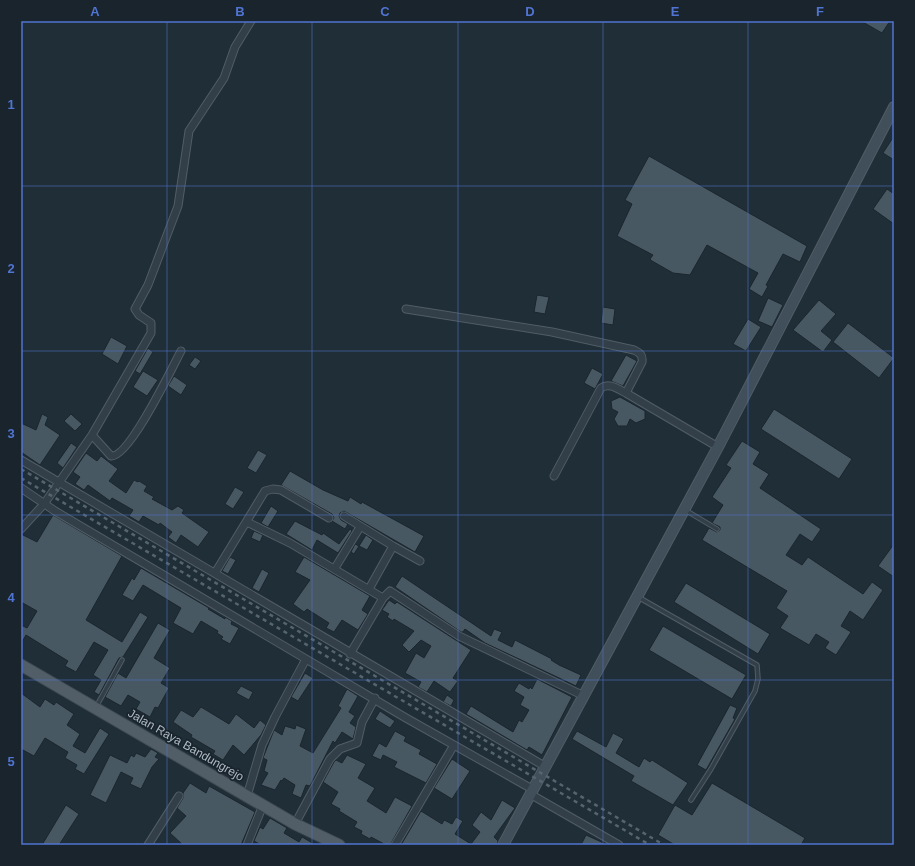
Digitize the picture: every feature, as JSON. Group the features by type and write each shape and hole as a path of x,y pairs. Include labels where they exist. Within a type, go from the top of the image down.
{"main road":[{"path":"503,845 718,447 894,107"},
{"name":"Jalan Raya Bandungrejo","path":"21,665 295,824 339,845"}],"street":[{"path":"21,529 44,504 92,435 114,400 152,330 151,323 139,315 136,309 148,285 178,206 189,131 224,78 235,48 251,21"},
{"path":"406,309 545,331 634,350 640,353 643,357 642,362 626,393"},
{"path":"92,435 111,456 115,456 123,451 138,431 181,351"},
{"path":"554,476 601,388 604,386 612,386 626,393 718,447"},
{"path":"21,460 294,618 350,654 546,767"},
{"path":"21,488 44,504 454,745 619,845"},
{"path":"215,573 265,491 273,489 281,490 329,518"},
{"path":"344,516 360,527 420,561"},
{"path":"247,522 290,543 335,568 383,598"},
{"path":"335,568 360,527"},
{"path":"369,589 393,546"},
{"path":"350,654 383,598 387,593 391,592 459,636 584,696"},
{"path":"247,796 262,745 306,659"},
{"path":"295,824 330,759 340,749 357,743 362,722 374,698"},
{"path":"396,845 454,745"},
{"path":"148,845 179,796"},
{"path":"247,845 263,805"}],"lane":[{"path":"684,509 717,529"},
{"path":"638,596 757,665 759,671 755,691 715,762 691,800"},
{"path":"96,708 122,660"}],"building":[{"path":"861,21 890,21 882,33"},
{"path":"894,136 894,160 883,153"},
{"path":"649,156 807,246 800,262 783,254 766,285 768,286 762,297 749,289 758,273 707,245 690,275 673,273 652,261 650,259 653,255 617,236 632,204 625,200"},
{"path":"887,189 894,194 894,224 873,209"},
{"path":"537,295 549,297 545,314 534,312"},
{"path":"768,298 783,305 772,327 758,321"},
{"path":"819,300 836,314 821,331 832,340 823,352 793,330"},
{"path":"603,307 615,309 613,325 601,323"},
{"path":"748,319 761,327 746,351 733,344"},
{"path":"848,323 894,358 879,378 833,342"},
{"path":"111,337 127,346 118,364 102,354"},
{"path":"148,348 153,352 140,374 135,371"},
{"path":"626,355 637,361 623,386 611,381"},
{"path":"195,357 201,361 195,369 189,365"},
{"path":"592,368 603,374 595,389 584,383"},
{"path":"143,371 158,380 147,396 133,387"},
{"path":"174,376 187,385 181,395 168,386"},
{"path":"620,397 645,411 645,419 636,423 630,419 627,426 618,426 614,419 618,412 612,409 611,401"},
{"path":"774,409 852,459 839,479 761,429"},
{"path":"42,414 48,417 45,425 60,435 40,465 21,452 21,423 36,430"},
{"path":"71,414 82,424 75,431 64,421"},
{"path":"742,441 760,452 753,464 769,474 760,488 821,529 812,542 800,534 786,555 802,565 808,557 863,594 872,582 883,590 863,620 850,611 841,626 851,632 836,655 825,648 829,642 816,634 809,645 780,628 788,616 776,608 787,591 702,540 709,528 717,532 720,530 720,527 712,523 723,505 712,497 731,468 726,465"},
{"path":"71,443 77,447 63,468 57,463"},
{"path":"258,450 267,455 256,473 247,468"},
{"path":"86,453 97,461 101,456 118,469 109,481 126,493 134,480 139,481 147,486 144,491 154,497 152,499 172,510 178,506 184,510 182,513 209,532 198,547 181,535 176,543 168,537 172,532 160,523 159,525 143,516 139,522 129,516 133,510 112,498 110,501 88,485 84,490 75,484 80,477 73,472"},
{"path":"290,471 323,490 348,501 350,497 361,504 362,502 424,536 415,552 344,511 340,513 339,516 341,520 348,524 345,529 332,521 334,518 332,514 281,485"},
{"path":"235,487 244,492 233,509 225,504"},
{"path":"271,506 278,511 268,527 261,523"},
{"path":"53,515 122,556 86,620 122,642 140,612 148,617 123,657 119,658 99,695 94,692 101,680 93,675 108,650 94,642 76,672 65,666 68,661 26,635 21,644 21,625 27,628 37,611 21,602 21,534 37,542"},
{"path":"295,521 322,535 323,533 339,544 350,529 352,531 338,553 317,540 312,550 286,534"},
{"path":"254,531 263,535 260,542 251,538"},
{"path":"366,535 373,540 367,550 359,546"},
{"path":"355,544 359,546 354,554 351,552"},
{"path":"894,544 894,577 878,566"},
{"path":"230,557 236,560 228,574 222,571"},
{"path":"304,557 370,596 362,610 368,614 358,630 342,620 334,632 326,628 329,623 307,609 304,612 293,604 310,580 295,572"},
{"path":"141,568 225,619 225,617 232,621 231,624 239,628 230,644 221,639 223,637 217,633 218,631 201,621 193,634 173,623 181,608 143,585 133,601 122,595 132,578 134,580"},
{"path":"262,569 269,573 259,592 252,588"},
{"path":"402,576 491,636 494,629 502,632 498,640 512,647 515,640 552,659 551,660 559,665 581,675 576,686 485,643 465,629 461,632 395,587"},
{"path":"686,583 770,634 758,654 674,602"},
{"path":"389,600 395,604 397,602 471,650 453,678 458,681 450,692 434,681 427,692 418,687 421,682 405,673 416,653 424,658 431,646 421,640 409,652 402,645 414,631 394,619 393,621 387,617 389,614 382,610"},
{"path":"158,623 170,630 154,658 170,668 161,683 169,688 158,708 155,707 150,717 136,709 140,702 128,695 121,706 105,697 118,673 126,678"},
{"path":"663,626 746,675 732,699 649,650"},
{"path":"305,673 313,678 298,701 291,697"},
{"path":"537,679 572,697 542,755 529,747 527,750 466,714 471,706 513,732 519,720 522,722 529,710 520,705 524,697 514,691 519,683 529,689 530,687 532,689"},
{"path":"241,686 253,692 249,700 236,693"},
{"path":"347,689 358,696 349,712 355,716 350,723 356,727 353,739 342,732 335,743 333,741 310,786 306,785 301,798 292,794 295,785 284,778 275,790 261,785 268,773 264,771 267,760 263,758 274,730 282,735 285,726 295,729 296,725 306,729 300,746 313,753 341,708 338,706"},
{"path":"21,693 40,707 45,699 54,705 56,702 74,714 67,725 80,734 73,746 85,753 100,728 109,734 84,774 75,769 77,765 65,758 68,752 45,738 34,756 21,749"},
{"path":"447,695 454,700 451,706 443,702"},
{"path":"730,705 737,708 733,718 735,719 706,770 697,765"},
{"path":"201,707 229,724 236,714 254,728 260,720 266,725 261,735 244,755 233,745 223,760 213,754 215,751 191,737 192,735 173,722 181,710 193,717"},
{"path":"380,711 395,721 390,728 375,719"},
{"path":"395,731 406,737 404,741 421,750 419,754 437,764 426,783 394,767 397,762 383,755 381,760 372,756 379,743 386,747"},
{"path":"577,731 606,747 613,733 624,739 616,753 639,767 644,758 650,762 652,760 688,783 673,805 631,781 634,776 572,739"},
{"path":"151,749 158,753 155,757 159,759 152,767 141,789 130,784 133,778 121,772 106,803 90,795 110,755 127,763 131,755 134,757 136,753 145,757"},
{"path":"347,755 366,764 358,778 375,788 367,801 386,813 395,797 412,806 390,845 386,845 371,837 370,839 361,834 362,831 354,827 357,822 339,811 340,809 331,804 338,792 323,782 334,762 336,760 342,763"},
{"path":"452,759 470,771 452,799 434,788"},
{"path":"190,783 206,793 209,786 255,812 241,845 183,845 170,833 186,816 177,808 183,798 183,793"},
{"path":"712,783 805,838 801,845 675,845 658,835 675,805 692,815"},
{"path":"502,800 515,808 494,837 498,841 497,845 401,845 421,811 442,824 444,820 452,824 456,817 463,821 455,834 471,844 480,832 472,825 481,812 491,820"},
{"path":"66,805 79,814 59,845 42,845"},
{"path":"270,818 287,828 284,833 299,842 302,837 316,845 261,845 254,841 260,827 263,829"},
{"path":"586,835 608,845 581,845"}],"railway":[{"path":"21,469 664,845"},
{"path":"21,478 650,845"}]}
